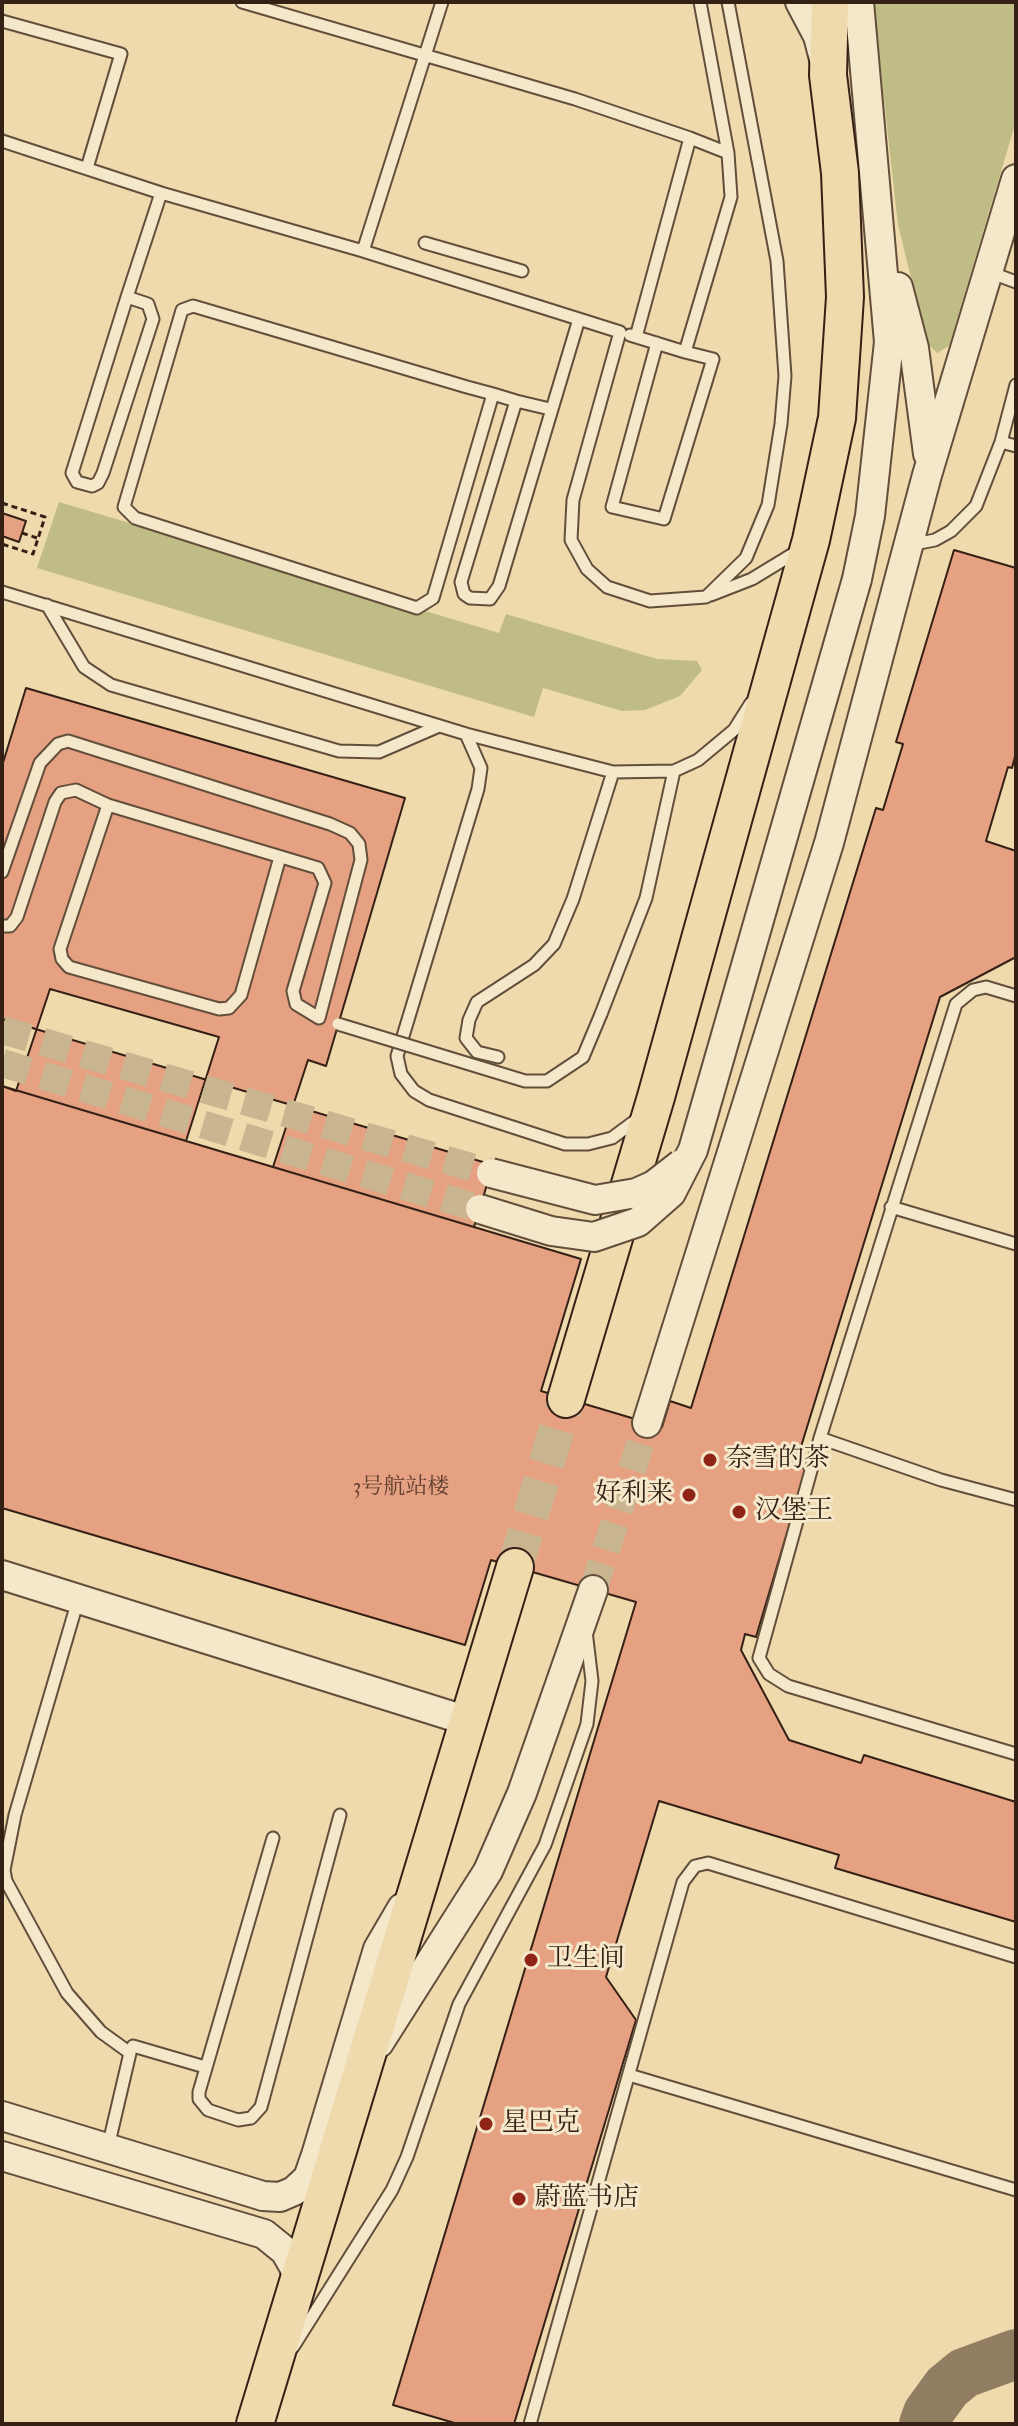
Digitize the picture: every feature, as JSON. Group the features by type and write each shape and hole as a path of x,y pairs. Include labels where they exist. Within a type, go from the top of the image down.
{"highway":[{"path":"566,1399 656,1097 811,540 837,418 844,351 841,203 828,75 830,2"},
{"path":"255,2424 515,1567"}],"street":[{"path":"800,2 818,36 828,75"},
{"path":"480,1209 572,1236 615,1232 656,1211 671,1193 693,1150 857,579 874,486 889,342 859,2"},
{"path":"647,1423 829,843 927,475 1016,179"},
{"path":"879,216 914,348 926,427 927,475"},
{"path":"914,348 929,366 937,369 944,369 964,355"},
{"path":"491,1173 575,1197 613,1198 654,1185 671,1174 693,1150"},
{"path":"2,1575 468,1721"},
{"path":"363,2067 488,1871 522,1793 593,1590"},
{"path":"2,2116 263,2196 280,2197 294,2191 308,2178 316,2155 378,1949 421,1875"},
{"path":"2,2156 264,2234 285,2251 293,2265 298,2277 296,2290"}],"lane":[{"path":"242,2 575,99 728,153"},
{"path":"363,251 442,2"},
{"path":"685,352 731,197 728,153 700,2"},
{"path":"706,597 746,558 768,505 785,376 777,261 728,2"},
{"path":"2,21 121,54 87,168"},
{"path":"636,337 690,138"},
{"path":"2,141 161,193 363,251 713,359 664,519 612,507 657,343"},
{"path":"127,297 148,304 153,319 103,473 98,483 92,486 77,482 72,473 127,297 161,193"},
{"path":"425,243 522,271"},
{"path":"989,272 1016,282"},
{"path":"493,394 436,588 426,605 417,608 135,518 124,507 182,310 187,306 550,409"},
{"path":"516,401 461,582 464,594 483,601 495,594 499,586 579,319"},
{"path":"620,332 573,500 571,540 587,569 607,587 650,601 706,597 777,565 811,540"},
{"path":"909,545 935,540 951,531 976,506 1001,442 1016,385"},
{"path":"1001,442 1016,446"},
{"path":"2,592 466,734 613,772 674,771 716,748 734,730 779,652"},
{"path":"47,605 84,667 111,685 339,751 379,752 439,725"},
{"path":"466,734 481,768 478,789 397,1056 401,1074 414,1091 429,1100 565,1144 588,1144 612,1138 641,1116 656,1097"},
{"path":"2,872 40,763 58,744 68,741 350,833 359,844 361,860 319,1018 296,1004 293,991 325,883 324,874 318,868 108,805 76,790 61,793 55,802 17,917 10,926 2,926"},
{"path":"338,1024 525,1081 547,1081 583,1057 646,898 674,771"},
{"path":"498,1057 477,1052 466,1038 469,1020 477,1002 534,965 554,944 573,899 613,772"},
{"path":"108,805 60,949 69,967 219,1009 229,1008 241,995 280,857"},
{"path":"1016,996 986,987 973,990 956,1004 820,1438 759,1658 769,1674 788,1686 1016,1754"},
{"path":"891,1207 1016,1244"},
{"path":"820,1438 941,1480 1016,1500"},
{"path":"78,1600 22,1789 4,1856 4,1870 6,1881 67,1993 101,2032 130,2053 108,2147"},
{"path":"266,2388 392,2190 407,2157 459,2004 545,1845 587,1724 592,1681 583,1619"},
{"path":"273,1838 199,2092 202,2105 238,2120 257,2114 340,1815"},
{"path":"530,2424 683,1882 695,1866 708,1863 1016,1957"},
{"path":"133,2046 205,2067"},
{"path":"629,2075 1016,2190"}],"path":[{"path":"2,503 45,517 33,554 2,544"},
{"path":"22,533 38,538"}],"shaded area":[{"path":"873,2 1016,2 1016,121 949,346 937,353 927,343 898,225"},
{"path":"59,502 499,633 506,614 657,659 697,661 702,670 680,696 645,710 622,711 543,688 534,717 37,568"}],"building":[{"path":"2,513 26,521 19,542 2,536"},
{"path":"954,550 1016,568 1016,753 1012,768 1008,767 986,841 1016,851 1016,957 940,997 795,1466 806,1469 756,1637 745,1634 741,1650 789,1740 861,1763 864,1755 1016,1802 1016,1922 835,1868 839,1855 659,1801 606,1977 636,2020 514,2424 458,2424 393,2405 636,1602 491,1560 465,1645 2,1508 2,1086 581,1259 541,1391 662,1427 670,1401 691,1408 876,808 883,810 903,744 896,742"},
{"path":"26,688 405,798 326,1066 308,1060 273,1167 186,1141 219,1037 50,989 16,1091 2,1086 2,766"},
{"path":"2,1019 493,1165 474,1227 2,1086"}],"taxiway":[{"path":"924,2424 928,2413 947,2387 964,2373 1016,2354"}],"tunnel":[{"path":"2,1030 491,1173"},
{"path":"2,1063 480,1209"},
{"path":"515,1567 566,1399"},
{"path":"593,1590 647,1423"}],"place":[{"name":"奈雪的茶","path":"710,1460"},
{"name":"好利来","path":"689,1495"},
{"name":"汉堡王","path":"739,1512"},
{"name":"卫生间","path":"531,1960"},
{"name":"星巴克","path":"486,2124"},
{"name":"蔚蓝书店","path":"519,2199"}]}
